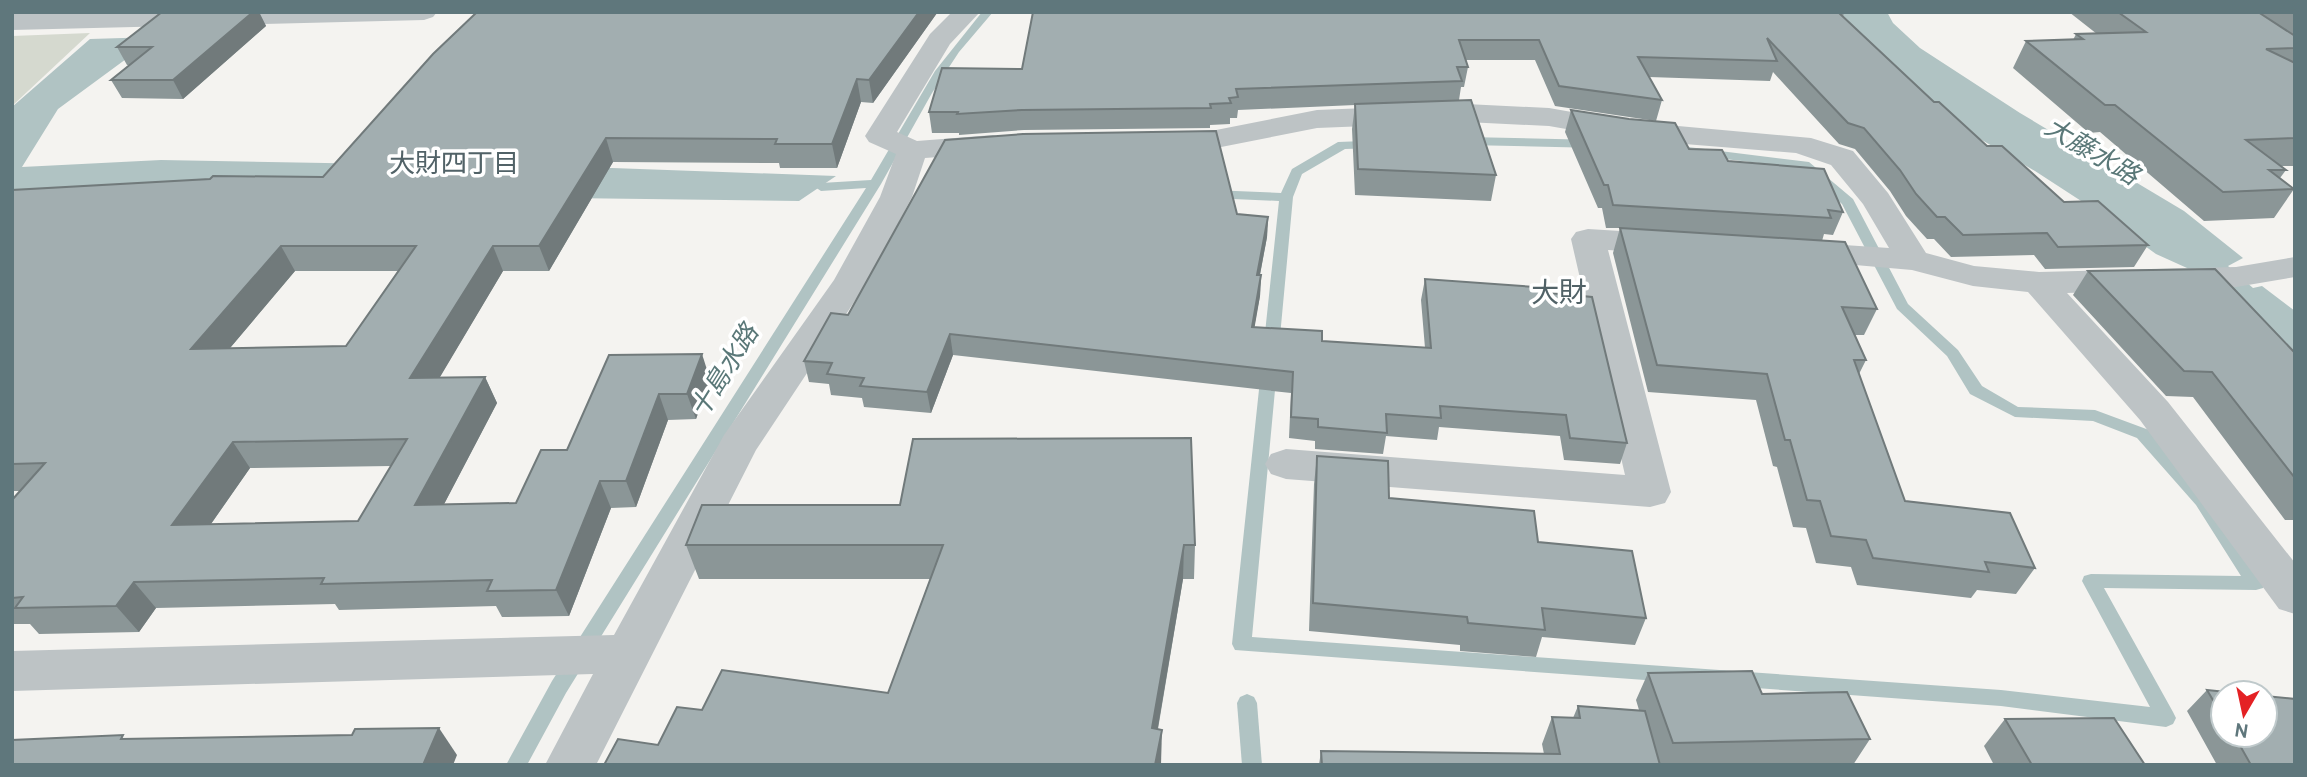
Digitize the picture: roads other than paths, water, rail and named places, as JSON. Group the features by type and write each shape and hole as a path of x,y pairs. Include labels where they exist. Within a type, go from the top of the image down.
{"street":[{"path":"12,22 198,17 295,18 424,12"},
{"path":"570,765 738,445 850,281 896,197 896,143 939,40 967,12"},
{"path":"1131,141 1212,140 1317,119 1466,113 1549,117 1623,130 1800,144 1842,158 1877,200 1890,259"},
{"path":"896,143 1024,142"},
{"path":"1286,464 1650,492 1588,239 1698,246"},
{"path":"1767,250 1890,259 1973,275 2039,283 2236,277 2284,269"},
{"path":"2039,283 2154,411 2295,596"},
{"path":"12,671 626,654"}],"waterway":[{"name":"十島水路","path":"875,184 940,71 988,12"},
{"path":"1467,141 1640,145 1805,165 1848,202 1902,306 1953,353 1976,390 2015,412 2095,416 2143,434 2202,501 2256,583 2091,581 2166,718 2001,698 1242,644 1286,197 1297,172 1342,145 1467,141"},
{"name":"十島水路","path":"516,765 559,687 875,184"},
{"path":"821,187 875,184"},
{"path":"1211,194 1286,197"},
{"path":"1247,703 1252,765"}],"district":[{"name":"大財四丁目","path":"454,165"},
{"name":"大財","path":"1559,295"}],"water label":[{"name":"大藤水路","path":"2091,153"}]}
